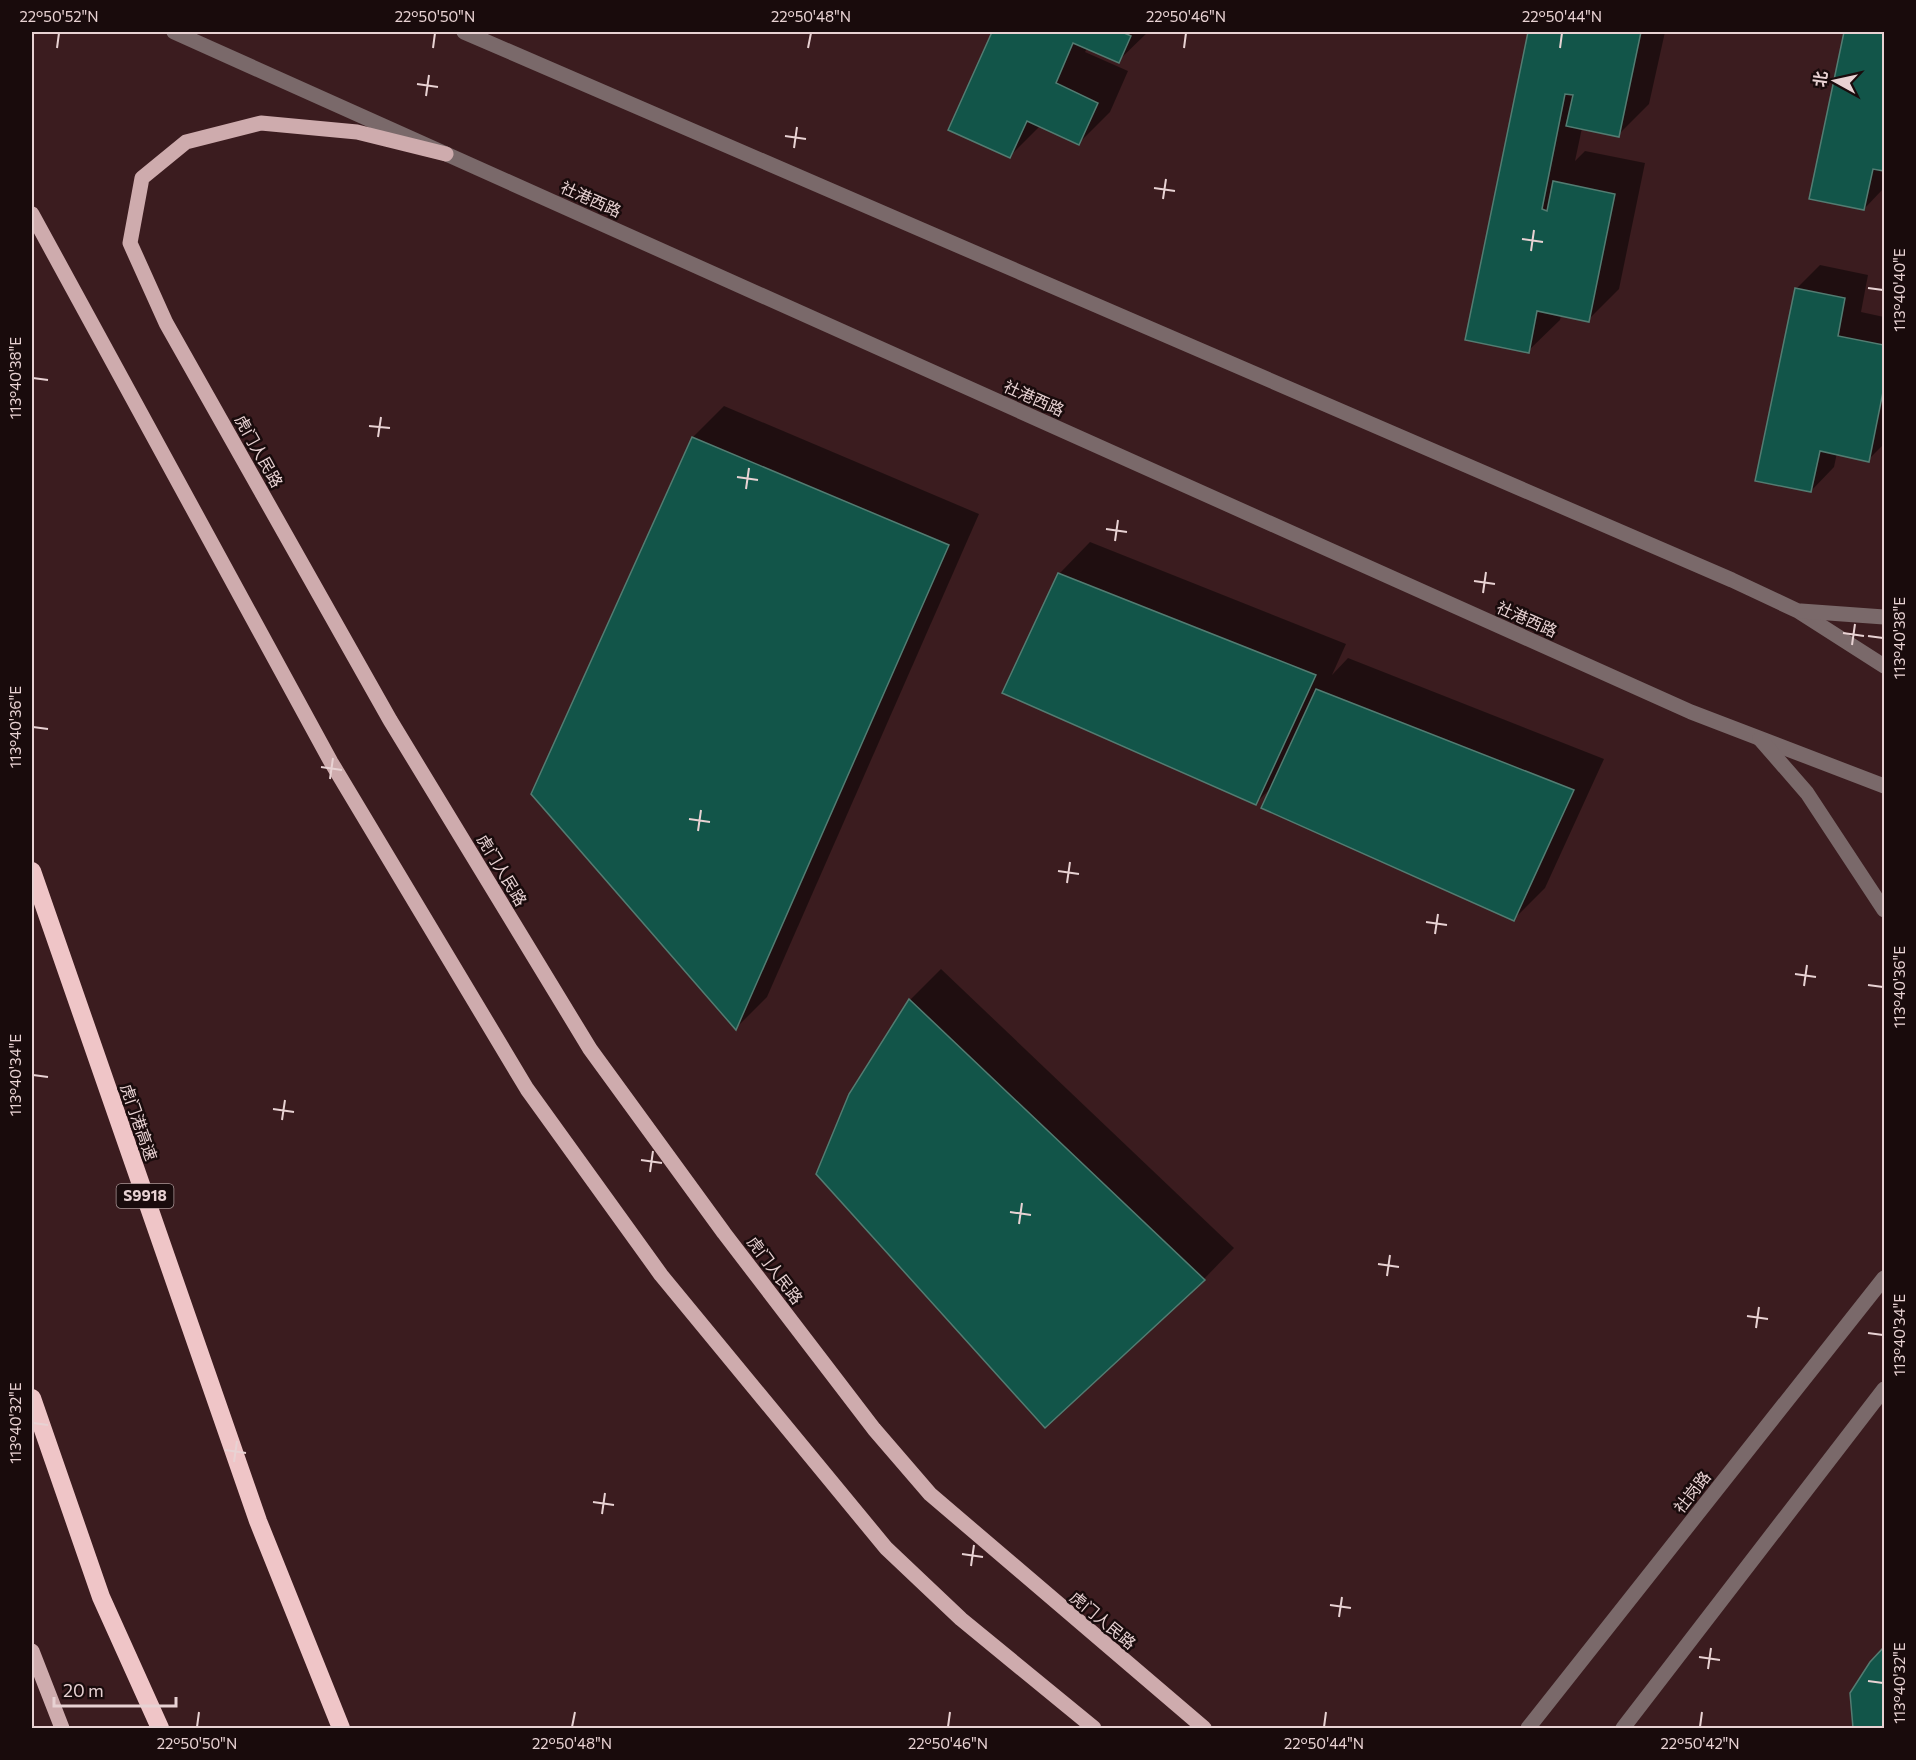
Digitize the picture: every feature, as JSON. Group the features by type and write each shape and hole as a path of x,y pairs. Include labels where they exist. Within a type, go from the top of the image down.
{"highway":[{"name":"虎门港高速","path":"32,871 258,1521 341,1728"},
{"path":"32,1398 101,1597 160,1728"}],"main road":[{"name":"虎门人民路","path":"446,154 357,132 261,123 186,142 142,178 130,243 166,323 390,720 590,1049 723,1233 874,1429 930,1494 1204,1728"},
{"path":"32,214 331,762 527,1089 662,1275 886,1548 962,1618 1094,1728"},
{"path":"32,1651 62,1728"}],"street":[{"name":"社港西路","path":"174,32 1680,707 1884,786"},
{"path":"464,32 1722,575 1798,611 1884,666"},
{"path":"1798,611 1884,617"},
{"path":"1758,737 1807,793 1884,910"},
{"name":"社岗路","path":"1528,1728 1884,1278"},
{"path":"1623,1728 1884,1389"}],"building":[{"path":"992,32 1122,32 1131,36 1119,63 1073,43 1056,83 1098,103 1079,145 1027,121 1010,158 948,130"},
{"path":"1528,32 1641,32 1619,137 1566,126 1573,95 1565,94 1542,209 1547,211 1553,181 1615,194 1589,322 1537,311 1529,353 1465,340"},
{"path":"1844,32 1884,32 1884,171 1873,169 1864,210 1809,199"},
{"path":"1795,288 1845,298 1838,336 1884,345 1884,387 1869,462 1820,451 1811,492 1755,481"},
{"path":"692,437 949,545 736,1030 531,794"},
{"path":"1058,573 1316,675 1256,805 1002,693"},
{"path":"1316,689 1574,790 1514,921 1261,808"},
{"path":"909,999 1205,1280 1045,1428 816,1174 849,1094"},
{"path":"1884,1647 1884,1728 1853,1728 1850,1693 1870,1662"}]}
